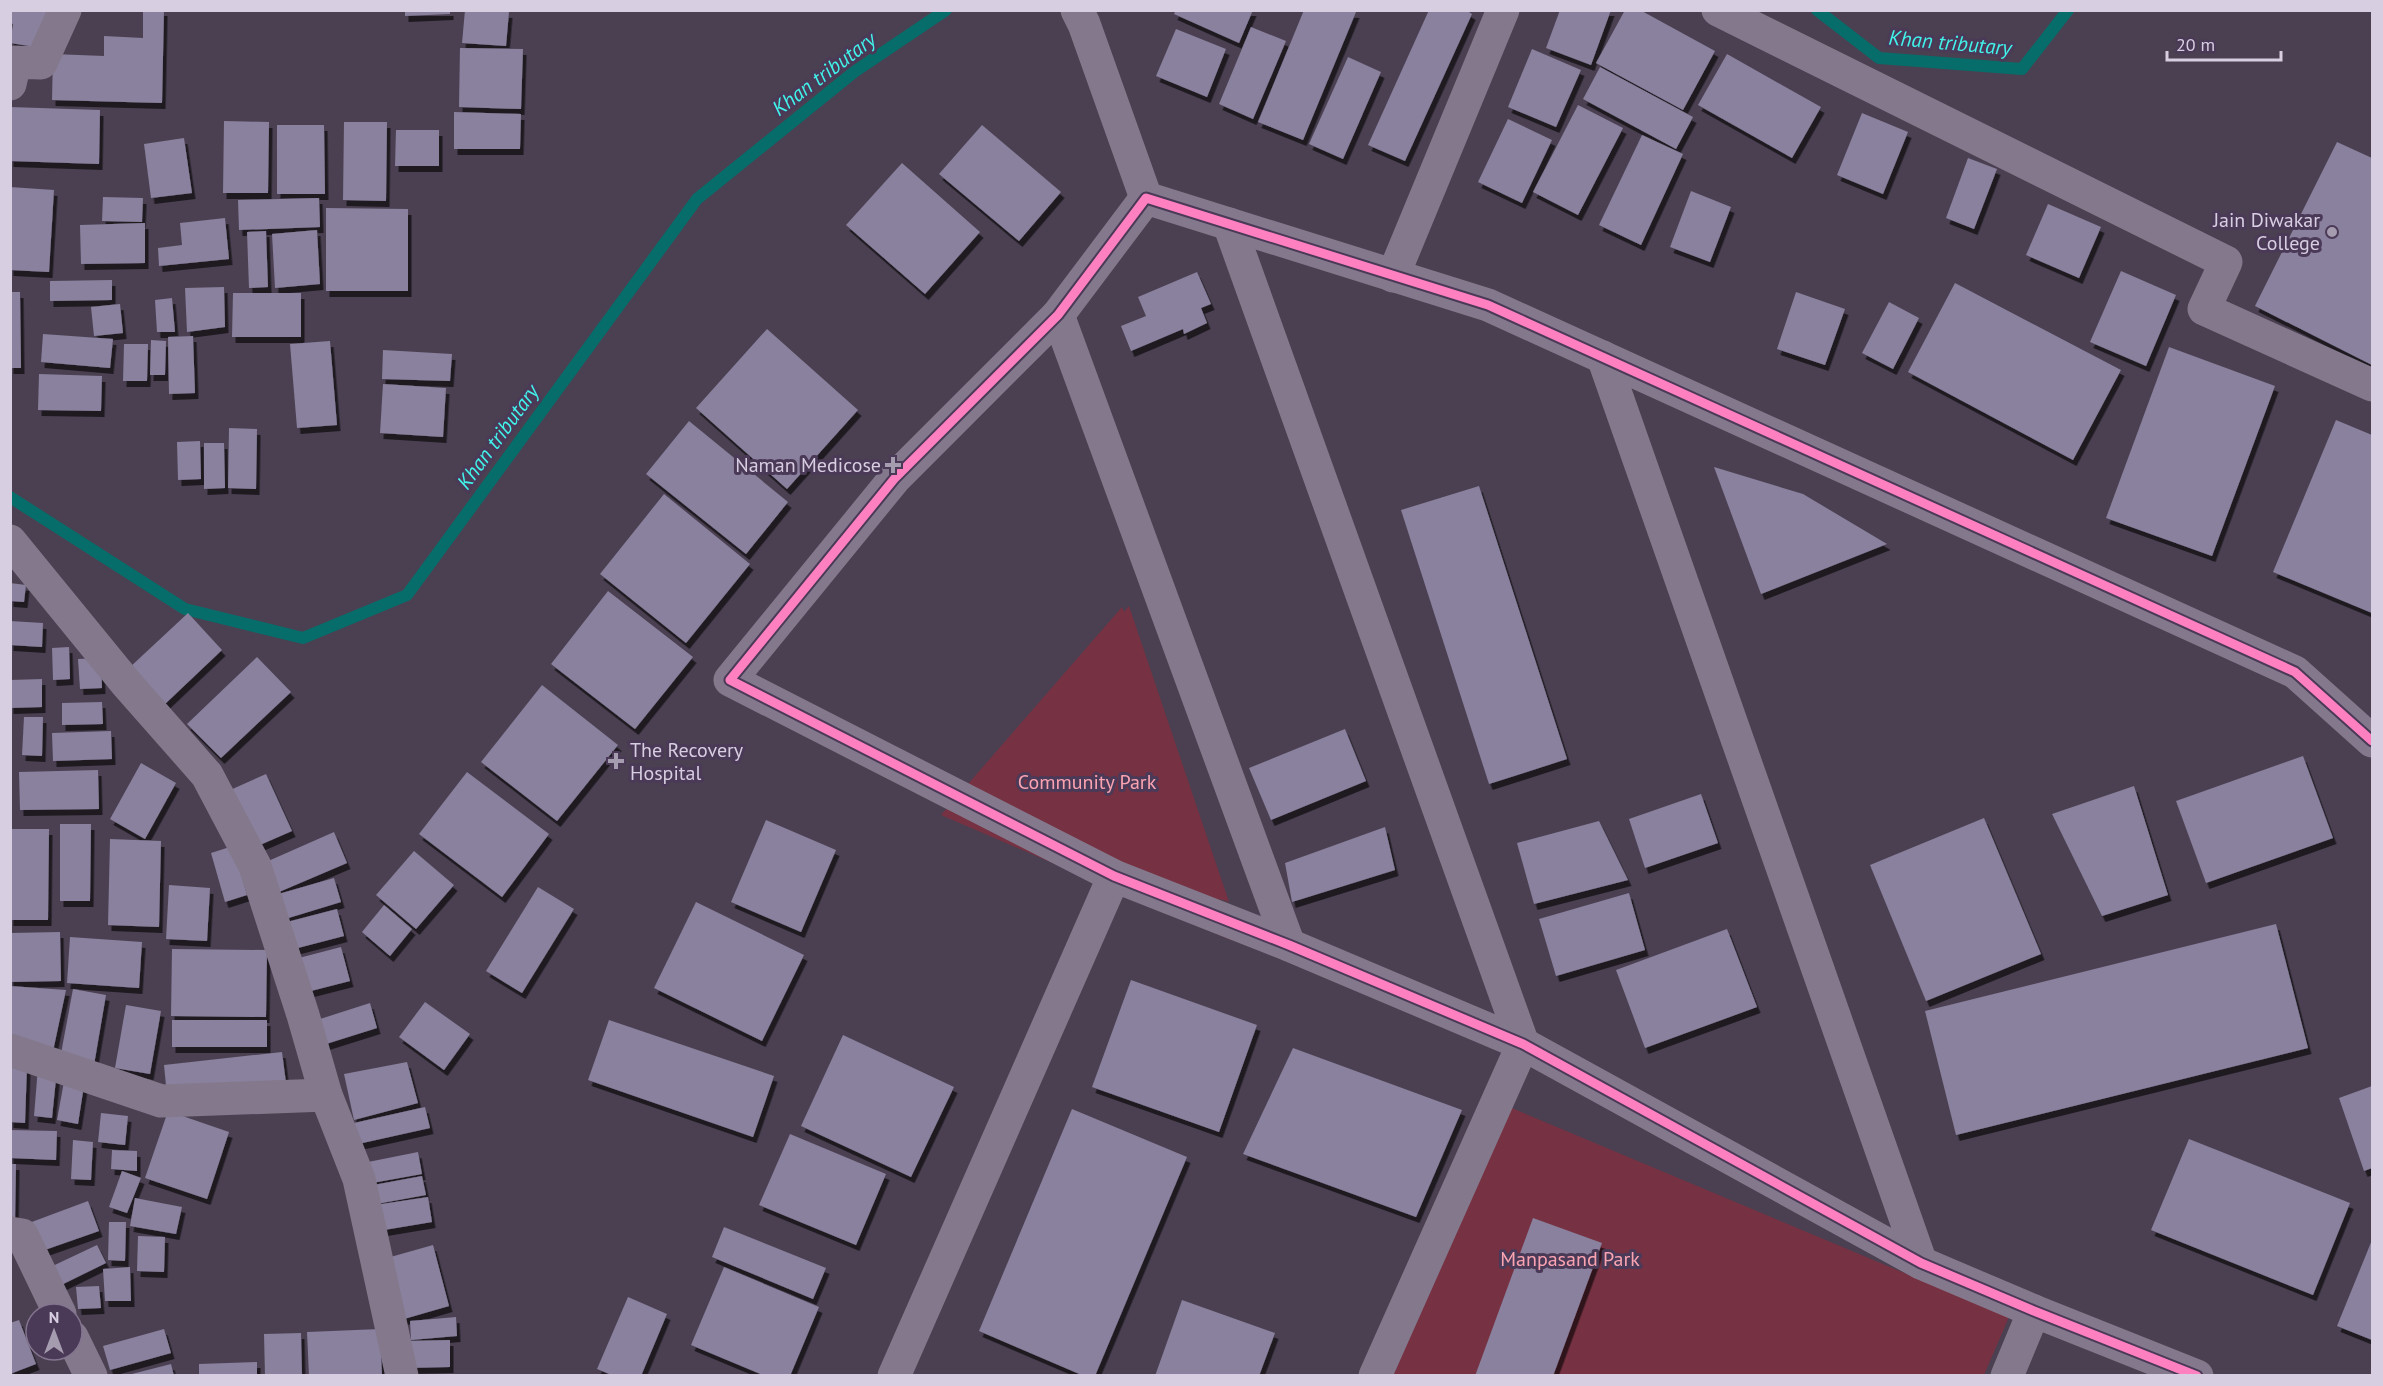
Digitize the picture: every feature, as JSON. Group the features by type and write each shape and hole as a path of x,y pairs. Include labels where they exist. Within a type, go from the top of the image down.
{"street":[{"path":"12,69 41,63 65,10"},
{"path":"1393,276 1503,10"},
{"path":"1718,10 2226,262 2204,309 2373,385"},
{"path":"1080,17 1146,198"},
{"path":"1146,198 1488,305 2295,672 2373,741"},
{"path":"1146,198 1058,315 895,478 730,680 1114,876 1289,945 1523,1044 1921,1263 2197,1376"},
{"path":"1229,224 1523,1044 1375,1376"},
{"path":"1058,315 1289,945"},
{"path":"1604,357 1921,1263"},
{"path":"10,541 126,683 207,775 255,866 326,1095 359,1179 402,1376"},
{"path":"894,1376 1114,876"},
{"path":"10,1050 161,1101 326,1095"},
{"path":"10,1233 22,1235 54,1302"},
{"path":"2007,1376 2034,1311"},
{"path":"84,1362 91,1376"}],"green space":[{"name":"Community Park","path":"1129,606 1229,902 1219,899 1233,941 941,815 1122,607 1124,612"},
{"name":"Manpasand Park","path":"1507,1106 2009,1317 1984,1375 1393,1376"}],"building":[{"path":"10,10 48,10 42,48 10,43 13,24 10,23"},
{"path":"143,10 164,10 162,103 52,100 53,54 104,56 104,36 143,38"},
{"path":"405,10 450,10 450,14 405,16"},
{"path":"465,10 509,12 506,46 462,43"},
{"path":"1176,10 1253,10 1239,43 1174,14"},
{"path":"1304,10 1356,12 1303,140 1258,122"},
{"path":"1429,10 1466,10 1472,14 1405,161 1368,145"},
{"path":"1560,10 1611,10 1591,65 1546,48"},
{"path":"1625,10 1640,10 1715,51 1683,110 1596,63"},
{"path":"1251,27 1286,41 1253,119 1219,104"},
{"path":"1176,29 1226,49 1207,97 1156,76"},
{"path":"460,48 523,49 521,109 459,107"},
{"path":"1532,49 1581,70 1556,127 1508,107"},
{"path":"1727,54 1821,107 1792,158 1698,105"},
{"path":"1348,57 1381,72 1343,159 1309,144"},
{"path":"1600,67 1693,117 1676,149 1583,99"},
{"path":"1578,105 1623,128 1578,215 1533,192"},
{"path":"10,107 100,110 99,164 10,161"},
{"path":"454,112 521,114 520,149 454,149"},
{"path":"1862,113 1908,132 1883,194 1837,175"},
{"path":"1508,119 1552,140 1522,203 1478,182"},
{"path":"224,121 269,122 268,193 223,193"},
{"path":"344,122 387,122 386,201 343,200"},
{"path":"277,125 324,125 325,194 277,194"},
{"path":"982,125 1061,192 1019,241 939,174"},
{"path":"396,130 439,130 439,166 395,166"},
{"path":"1642,135 1683,154 1641,245 1599,225"},
{"path":"184,138 192,193 151,198 144,144"},
{"name":"Jain Diwakar College","path":"2337,142 2372,158 2372,365 2255,306"},
{"path":"1968,158 1997,169 1974,229 1946,218"},
{"path":"902,163 980,232 925,294 846,225"},
{"path":"10,187 54,190 49,272 10,270"},
{"path":"1691,191 1731,207 1710,262 1670,247"},
{"path":"103,197 143,198 142,222 102,221"},
{"path":"319,198 320,227 239,230 238,200"},
{"path":"2048,204 2101,227 2079,278 2026,255"},
{"path":"326,208 408,209 408,291 326,291"},
{"path":"225,218 229,259 159,266 158,248 182,245 180,223"},
{"path":"145,223 145,263 81,264 80,225"},
{"path":"317,230 320,284 275,288 272,234"},
{"path":"266,231 268,287 249,288 247,232"},
{"path":"2121,271 2176,295 2146,366 2090,342"},
{"path":"1197,272 1211,304 1201,308 1207,323 1184,334 1183,329 1131,351 1121,326 1146,316 1138,297"},
{"path":"112,280 112,300 50,301 50,281"},
{"path":"1955,283 2121,370 2073,460 1908,372"},
{"path":"224,287 225,327 187,332 185,288"},
{"path":"10,292 20,292 21,368 10,368"},
{"path":"1796,292 1845,309 1825,365 1777,349"},
{"path":"233,293 301,293 301,337 232,337"},
{"path":"172,298 175,332 157,332 155,300"},
{"path":"1889,302 1919,318 1893,369 1862,353"},
{"path":"120,304 123,333 94,336 91,307"},
{"path":"767,329 858,410 787,489 696,408"},
{"path":"43,334 113,339 110,368 41,362"},
{"path":"193,336 195,393 169,394 168,337"},
{"path":"151,340 166,341 165,375 150,375"},
{"path":"330,341 337,425 297,428 290,344"},
{"path":"124,344 148,344 147,381 123,381"},
{"path":"2169,347 2275,386 2212,556 2106,518"},
{"path":"383,350 452,354 450,381 382,379"},
{"path":"39,374 102,376 101,411 38,410"},
{"path":"383,384 446,388 443,437 380,433"},
{"path":"2336,420 2372,435 2372,613 2273,572"},
{"path":"689,421 788,502 746,554 646,474"},
{"path":"229,428 257,429 256,489 228,488"},
{"path":"200,441 201,479 178,480 177,442"},
{"path":"204,443 224,443 225,488 204,489"},
{"path":"1714,467 1803,494 1887,544 1761,594"},
{"path":"1479,486 1567,759 1489,784 1401,510"},
{"path":"664,494 750,564 686,643 600,574"},
{"path":"10,583 26,585 24,602 10,601"},
{"path":"608,591 693,657 635,729 551,664"},
{"path":"188,613 222,650 164,705 129,668"},
{"path":"10,621 43,623 42,647 10,645"},
{"path":"69,647 70,679 53,680 52,648"},
{"path":"257,657 291,692 221,758 187,724"},
{"path":"101,658 102,688 80,689 78,659"},
{"path":"42,679 42,707 10,708 10,680"},
{"path":"542,685 618,745 557,821 481,762"},
{"path":"102,702 103,724 62,725 62,703"},
{"path":"24,717 43,717 42,756 22,755"},
{"path":"1345,729 1366,781 1271,820 1249,768"},
{"path":"111,731 112,759 53,761 52,733"},
{"path":"2303,756 2333,838 2206,883 2176,801"},
{"path":"141,763 176,783 145,839 110,819"},
{"path":"98,770 99,809 20,810 19,772"},
{"path":"467,772 549,834 502,897 419,834"},
{"path":"266,774 292,831 253,848 228,791"},
{"path":"2134,786 2168,895 2102,916 2052,814"},
{"path":"1701,794 1718,843 1645,868 1629,819"},
{"path":"1984,818 2041,954 1926,1001 1870,865"},
{"path":"766,820 836,850 801,932 731,902"},
{"path":"1599,821 1628,880 1534,904 1517,843"},
{"path":"60,824 91,824 90,901 60,901"},
{"path":"1385,827 1395,870 1292,902 1285,863"},
{"path":"10,829 49,829 48,920 10,920"},
{"path":"334,832 347,863 279,892 266,862"},
{"path":"110,839 161,841 159,927 108,925"},
{"path":"233,846 247,895 225,902 211,853"},
{"path":"414,851 454,885 416,929 376,895"},
{"path":"334,878 341,902 282,920 275,895"},
{"path":"169,885 210,888 207,941 166,939"},
{"path":"538,887 574,909 522,993 486,971"},
{"path":"1629,893 1645,950 1556,976 1539,919"},
{"path":"696,902 804,955 762,1041 654,988"},
{"path":"384,905 412,929 390,956 362,932"},
{"path":"337,909 344,936 294,949 287,922"},
{"path":"2276,924 2308,1048 1956,1135 1925,1011"},
{"path":"1727,929 1757,1007 1645,1048 1616,970"},
{"path":"60,932 61,981 10,982 10,933"},
{"path":"70,937 142,942 139,988 67,983"},
{"path":"341,947 350,981 303,993 295,959"},
{"path":"172,949 267,950 266,1017 171,1016"},
{"path":"1131,980 1257,1025 1219,1132 1092,1087"},
{"path":"10,986 66,990 52,1056 10,1045"},
{"path":"73,989 106,995 94,1065 60,1059"},
{"path":"425,1002 470,1034 444,1070 399,1037"},
{"path":"370,1003 377,1028 326,1044 317,1020"},
{"path":"126,1005 161,1011 150,1074 115,1068"},
{"path":"172,1020 267,1020 267,1047 172,1047"},
{"path":"609,1020 774,1076 753,1137 588,1080"},
{"path":"843,1035 954,1087 911,1177 801,1126"},
{"path":"1293,1048 1462,1110 1416,1217 1243,1154"},
{"path":"282,1052 286,1083 167,1096 164,1065"},
{"path":"407,1062 418,1103 354,1120 344,1074"},
{"path":"10,1065 27,1066 25,1123 10,1122"},
{"path":"38,1067 57,1069 52,1118 34,1116"},
{"path":"65,1076 85,1079 78,1124 57,1120"},
{"path":"2372,1086 2372,1168 2364,1171 2339,1098"},
{"path":"425,1107 430,1128 358,1144 354,1123"},
{"path":"1072,1109 1187,1157 1095,1376 1084,1376 979,1331"},
{"path":"168,1111 229,1132 207,1199 145,1178"},
{"path":"101,1113 128,1116 125,1145 98,1142"},
{"path":"10,1130 57,1131 56,1160 10,1158"},
{"path":"790,1134 886,1174 856,1245 759,1205"},
{"path":"2189,1139 2350,1203 2313,1295 2151,1230"},
{"path":"73,1140 93,1142 91,1180 71,1179"},
{"path":"112,1150 137,1151 137,1171 111,1169"},
{"path":"418,1152 422,1174 372,1183 368,1162"},
{"path":"10,1164 16,1164 15,1223 10,1223"},
{"path":"122,1171 141,1178 127,1213 109,1207"},
{"path":"422,1176 426,1195 371,1205 368,1186"},
{"path":"428,1197 432,1222 378,1231 375,1205"},
{"path":"135,1198 182,1207 176,1234 130,1226"},
{"path":"88,1201 99,1231 39,1252 29,1223"},
{"path":"1533,1218 1602,1243 1553,1376 1475,1376"},
{"path":"109,1222 126,1222 125,1261 108,1260"},
{"path":"724,1227 826,1268 813,1299 712,1257"},
{"path":"138,1236 165,1237 164,1272 137,1271"},
{"path":"2372,1240 2372,1340 2337,1326"},
{"path":"97,1245 106,1263 51,1290 42,1271"},
{"path":"433,1245 449,1306 404,1319 387,1258"},
{"path":"130,1267 131,1301 105,1301 103,1269"},
{"path":"724,1267 819,1307 790,1376 765,1376 691,1345"},
{"path":"99,1286 101,1308 84,1309 84,1302 77,1302 76,1287"},
{"path":"628,1297 667,1314 641,1376 614,1376 597,1369"},
{"path":"1182,1300 1275,1333 1259,1376 1155,1376"},
{"path":"456,1317 457,1336 411,1340 410,1321"},
{"path":"19,1320 24,1333 24,1362 35,1362 36,1364 10,1374 10,1323"},
{"path":"164,1329 171,1353 110,1370 103,1346"},
{"path":"380,1329 382,1376 309,1376 307,1332"},
{"path":"301,1333 302,1376 265,1376 264,1334"},
{"path":"450,1340 450,1367 407,1368 406,1341"},
{"path":"257,1362 257,1376 199,1376 199,1364"},
{"path":"171,1364 174,1376 128,1376 128,1375"}],"waterway":[{"name":"Khan tributary","path":"10,497 185,609 303,638 407,595 697,199 854,72 946,10"},
{"name":"Khan tributary","path":"1817,10 1879,58 2022,69 2068,10"}],"cycle path":[{"path":"2197,1376 1921,1263 1523,1044 1289,945 1114,876 730,680 895,478 1058,315 1146,198 1488,305 2295,672 2372,741"}],"place":[{"name":"Jain Diwakar College","path":"2332,232"},
{"name":"Naman Medicose","path":"893,465"},
{"name":"The Recovery Hospital","path":"616,761"}]}
